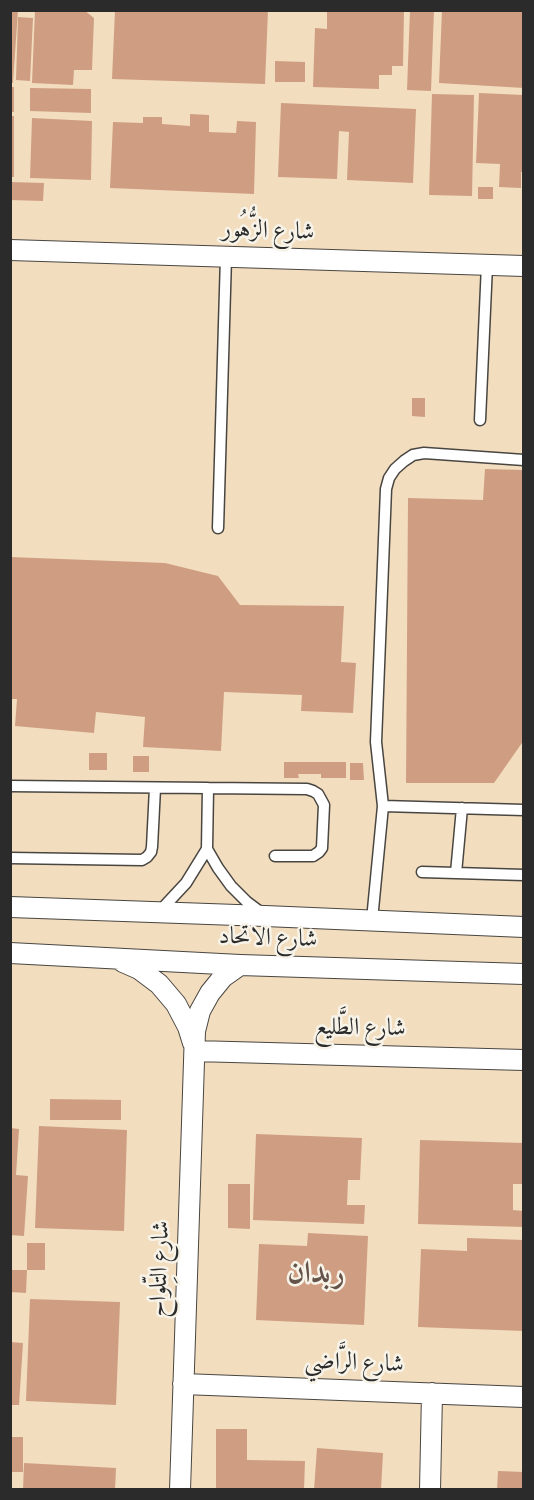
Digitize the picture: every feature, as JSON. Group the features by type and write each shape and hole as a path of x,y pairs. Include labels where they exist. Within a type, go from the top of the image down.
{"street":[{"name":"شارع الزُّهُور","path":"10,250 524,266"},
{"name":"شارع الاتحاد","path":"10,907 265,915 524,927"},
{"name":"شارع الاتحاد","path":"10,952 240,965 524,974"},
{"name":"شارع التِّلواح","path":"115,959 139,969 159,984 176,1004 188,1026 195,1051"},
{"name":"شارع التِّلواح","path":"180,1490 195,1031 200,1011 210,993 223,977 240,965"},
{"name":"شارع الطَّليع","path":"195,1051 524,1060"},
{"name":"شارع الرَّاضي","path":"183,1384 524,1396"},
{"path":"430,1490 432,1393"}],"lane":[{"path":"218,528 226,257"},
{"path":"480,420 487,265"},
{"path":"372,920 383,806 376,742 386,489 389,478 404,461 413,455 424,453 524,460"},
{"path":"10,786 307,789 318,794 324,805 323,843 319,852 313,856 275,856"},
{"path":"10,858 142,860 151,852 155,788"},
{"path":"159,912 186,883 207,849 208,788"},
{"path":"383,806 524,810"},
{"path":"456,873 462,808"},
{"path":"207,849 231,886 265,915"},
{"path":"422,872 524,875"}],"building":[{"path":"10,10 18,10 13,83 10,83"},
{"path":"35,10 84,10 94,18 92,70 74,70 73,85 32,83"},
{"path":"115,10 268,10 265,84 112,79"},
{"path":"327,10 404,10 403,66 392,66 392,75 379,75 379,89 313,87 315,28 327,29"},
{"path":"410,10 434,10 431,91 407,90"},
{"path":"442,10 524,10 524,88 439,83"},
{"path":"18,17 33,18 30,81 16,80"},
{"path":"275,61 305,62 305,82 275,82"},
{"path":"10,87 14,87 14,112 10,112"},
{"path":"30,88 91,89 91,113 30,111"},
{"path":"479,93 524,95 524,172 521,172 521,188 499,187 500,164 476,163"},
{"path":"432,94 474,95 472,196 429,195"},
{"path":"281,103 416,109 413,183 347,180 349,132 339,131 337,179 278,177"},
{"path":"190,114 209,115 209,132 236,133 237,121 256,122 254,194 110,188 113,122 143,123 143,117 162,117 162,124 190,126"},
{"path":"10,116 14,116 14,177 10,177"},
{"path":"32,118 92,121 91,180 30,178"},
{"path":"10,182 44,183 43,201 10,200"},
{"path":"478,187 493,187 493,199 478,199"},
{"path":"412,398 425,398 425,417 412,416"},
{"path":"485,469 524,470 524,740 494,783 406,783 408,498 483,500"},
{"path":"10,557 165,563 218,576 240,605 344,606 341,662 356,663 353,713 301,711 302,695 224,692 221,751 143,747 145,717 96,712 94,733 15,726 17,699 10,699"},
{"path":"89,753 107,753 107,770 89,770"},
{"path":"133,756 149,756 149,772 133,772"},
{"path":"284,762 346,762 346,778 321,778 321,774 298,774 299,778 284,778"},
{"path":"350,763 363,763 364,780 350,780"},
{"path":"50,1099 121,1100 121,1120 50,1120"},
{"path":"39,1126 127,1130 124,1231 35,1228"},
{"path":"10,1128 19,1129 16,1175 28,1176 24,1236 10,1235"},
{"path":"256,1134 362,1138 360,1180 348,1180 347,1205 365,1205 364,1224 253,1220"},
{"path":"420,1140 524,1143 524,1184 513,1184 513,1210 524,1211 524,1227 418,1224"},
{"path":"228,1184 250,1184 250,1229 228,1228"},
{"path":"308,1233 368,1236 364,1325 256,1320 259,1244 307,1246"},
{"path":"467,1238 524,1240 524,1331 418,1327 421,1249 467,1251"},
{"path":"27,1243 45,1243 45,1270 27,1270"},
{"path":"10,1270 27,1270 26,1293 10,1292"},
{"path":"30,1299 120,1302 116,1405 26,1401"},
{"path":"10,1342 23,1343 19,1405 10,1405"},
{"path":"216,1429 247,1429 247,1460 305,1461 304,1490 216,1489"},
{"path":"10,1437 23,1437 23,1472 10,1472"},
{"path":"317,1448 383,1453 381,1490 314,1490"},
{"path":"24,1463 116,1468 115,1490 23,1490"},
{"path":"498,1471 524,1472 524,1490 497,1490"}],"district":[{"name":"ربدان","path":"316,1276"}]}
